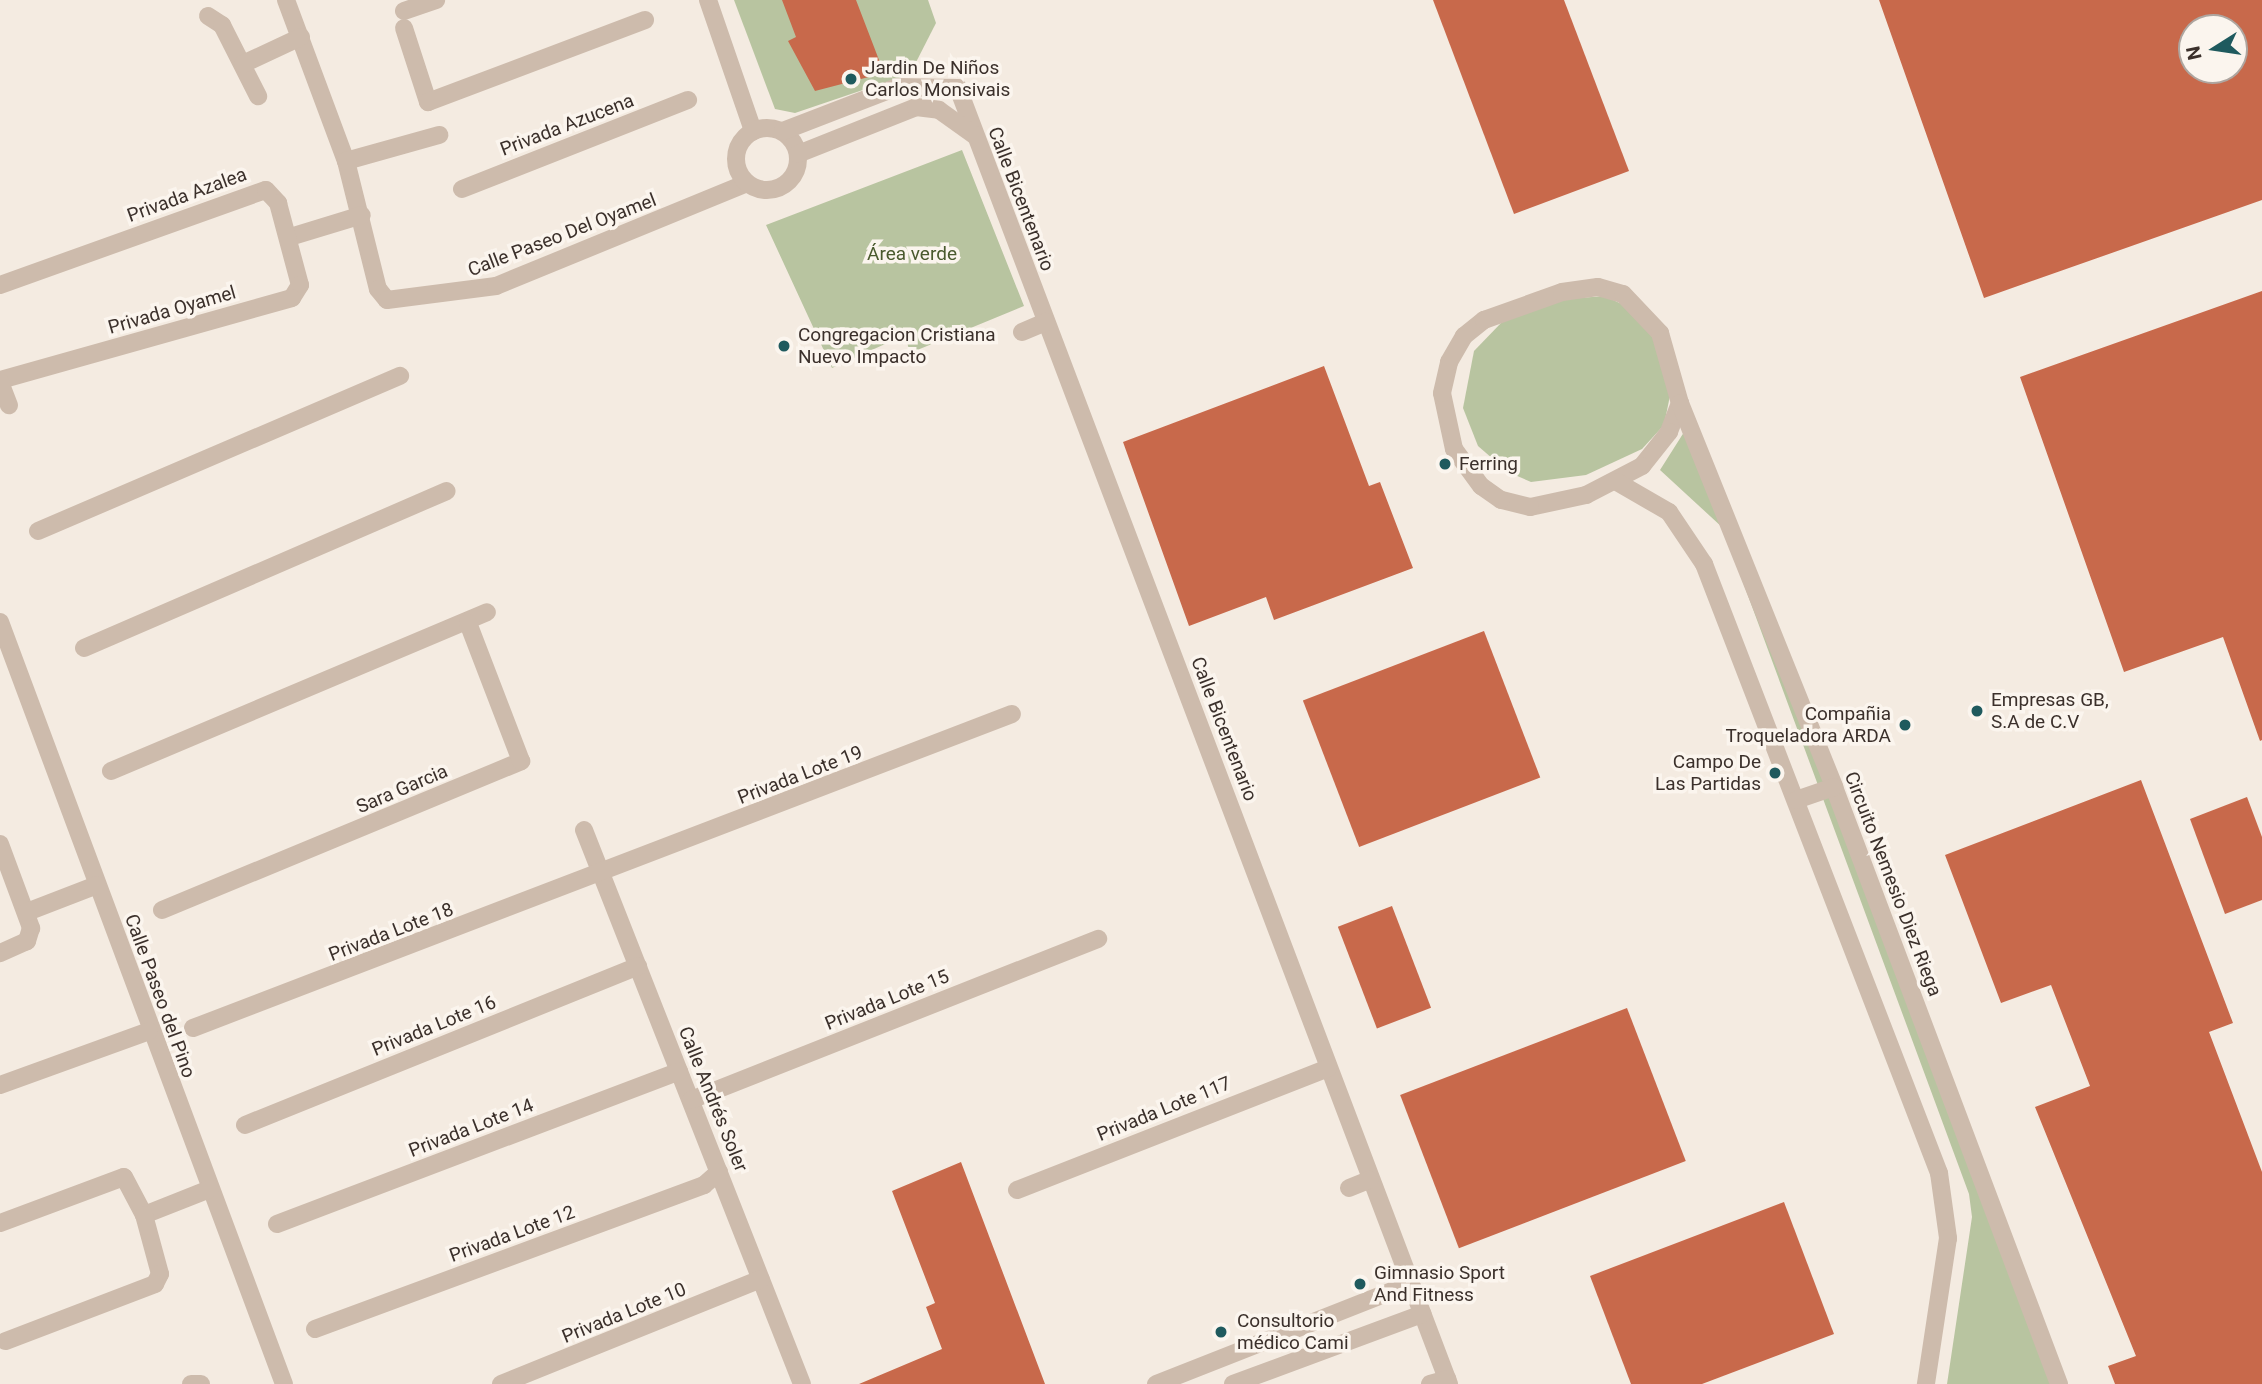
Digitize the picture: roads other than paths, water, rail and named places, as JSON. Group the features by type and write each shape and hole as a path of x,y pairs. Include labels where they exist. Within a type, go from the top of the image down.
{"street":[{"path":"286,0 346,161 362,215 290,237"},
{"path":"436,0 404,20 428,102 645,20"},
{"path":"708,0 753,131"},
{"path":"208,16 222,25 258,96"},
{"path":"243,64 301,37"},
{"name":"Calle Bicentenario","path":"783,131 897,87 958,88 1369,1180 1422,1314 1442,1382"},
{"name":"Privada Azucena","path":"462,189 688,100"},
{"path":"753,131 736,155 747,183 765,190 783,185 798,154 916,107 939,110 974,135"},
{"path":"753,131 783,131 798,154"},
{"path":"346,161 439,135"},
{"name":"Calle Paseo Del Oyamel","path":"362,215 378,289 387,300 496,286 747,183"},
{"name":"Privada Azalea","path":"0,285 266,190 278,203 290,237"},
{"name":"Privada Oyamel","path":"0,381 292,298 300,285 290,237"},
{"name":"Circuito Nemesio Diez Riega","path":"1680,403 1656,451 1617,482 1530,507 1481,486 1454,449 1444,414 1449,362 1464,336 1484,320 1562,292 1598,287 1623,294 1660,333 1680,403 1834,786 2059,1384"},
{"path":"1022,332 1046,322"},
{"path":"38,531 400,376"},
{"path":"0,381 9,405"},
{"path":"1617,482 1669,512 1687,531 1796,800 1946,1201 1948,1238 1926,1384"},
{"path":"84,648 447,491"},
{"path":"111,771 468,623 487,612"},
{"name":"Sara Garcia","path":"162,910 521,761 468,623"},
{"name":"Calle Paseo del Pino","path":"0,624 149,1031 284,1384"},
{"name":"Privada Lote 19","path":"603,874 1012,714"},
{"path":"1796,800 1834,786"},
{"name":"Calle Andrés Soler","path":"584,830 802,1384"},
{"path":"0,844 27,912 27,941 0,953"},
{"name":"Privada Lote 18","path":"193,1028 603,874"},
{"path":"27,912 97,885"},
{"name":"Privada Lote 15","path":"691,1100 1098,939"},
{"name":"Privada Lote 16","path":"245,1125 638,966"},
{"path":"0,1085 149,1031"},
{"name":"Privada Lote 117","path":"1017,1190 1328,1068"},
{"name":"Privada Lote 14","path":"277,1224 679,1071"},
{"name":"Privada Lote 12","path":"315,1329 704,1185 719,1171"},
{"path":"0,1223 124,1177 144,1215 159,1264 155,1284 6,1341"},
{"path":"1349,1188 1369,1180"},
{"path":"144,1215 210,1189"},
{"name":"Privada Lote 10","path":"501,1384 761,1279"},
{"path":"1156,1384 1410,1284"},
{"path":"1233,1384 1422,1314"},
{"path":"191,1384 201,1384"}],"place":[{"name":"Jardin De Niños Carlos Monsivais","path":"851,79"},
{"name":"Congregacion Cristiana Nuevo Impacto","path":"784,346"},
{"name":"Ferring","path":"1445,464"},
{"name":"Empresas GB, S.A de C.V","path":"1977,711"},
{"name":"Compañia Troqueladora ARDA","path":"1905,725"},
{"name":"Campo De Las Partidas","path":"1775,773"},
{"name":"Gimnasio Sport And Fitness","path":"1360,1284"},
{"name":"Consultorio médico Cami","path":"1221,1332"}],"park label":[{"name":"Área verde","path":"912,254"}]}
